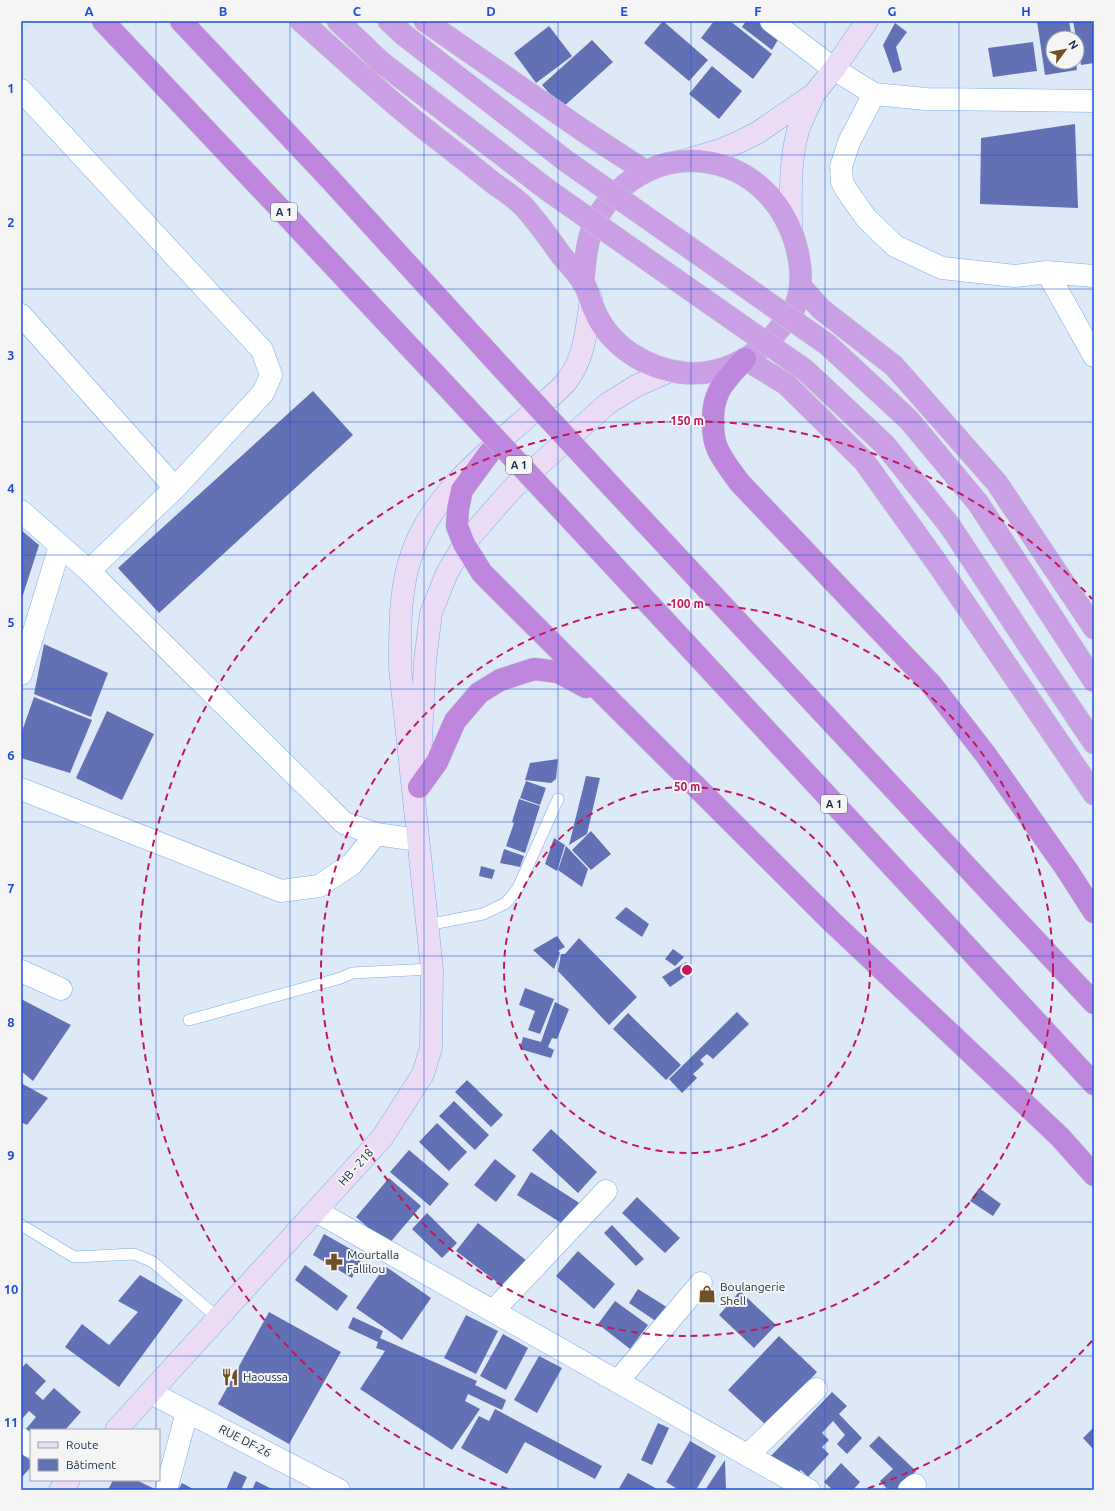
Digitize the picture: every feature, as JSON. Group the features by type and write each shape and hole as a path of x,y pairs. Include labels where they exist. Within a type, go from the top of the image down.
{"highway":[{"name":"A 1","path":"103,21 575,524 1094,1084"},
{"path":"181,21 328,177 610,486 1094,1004"},
{"path":"301,21 406,114 524,206 587,290 594,309 606,331 624,349 646,363 670,371 696,374 721,370 745,359"},
{"path":"338,21 382,63 549,192 805,370 884,445 950,526 1094,743"},
{"path":"425,21 585,132 645,171"},
{"path":"397,28 566,161 828,345 909,420 978,503 1094,681"},
{"path":"587,290 586,250 597,218 617,190 645,171 663,164 682,161 704,161 727,167 747,176 766,191 780,208 791,229 799,256 802,287 792,312 769,341 745,359 726,380 716,394 712,411 713,431 718,450 739,482 931,684 986,755 1067,870 1094,912"},
{"path":"802,287 821,309 894,366 997,483 1094,628"},
{"path":"745,359 786,384 864,461 937,563 1094,794"},
{"path":"490,452 462,490 458,509 457,526 464,544 482,572 831,921 1060,1137 1094,1175"},
{"path":"419,787 437,762 455,722 478,693 500,680 534,669 558,672 584,685 630,721"}],"main road":[{"path":"791,229 792,172 795,146 799,130 814,94 834,69 867,21"},
{"path":"682,161 720,150 757,133 814,94"},
{"path":"418,837 400,668 400,625 403,585 414,548 432,512 463,476 566,382 579,359 586,332 587,290"},
{"path":"418,837 425,661 431,613 447,573 464,544 512,489 607,404 636,386 670,371"},
{"name":"HB - 218","path":"117,1429 382,1138 423,1074 431,1048 432,969 418,837"},
{"path":"60,1490 68,1481"}],"street":[{"path":"771,21 834,69 874,94 926,99 1094,101"},
{"path":"21,90 262,350 271,374 263,393 175,488 89,571"},
{"path":"874,94 849,142 841,167 842,182 866,218 895,246 942,268 1015,276 1047,272 1094,276"},
{"path":"1047,272 1094,356"},
{"path":"21,315 175,488"},
{"path":"22,514 89,571 344,823 376,834 418,837"},
{"path":"21,674 60,546"},
{"path":"21,789 281,891 319,886 352,864 376,834"},
{"path":"21,971 61,989"},
{"path":"493,1311 606,1191"},
{"path":"316,1210 809,1490"},
{"path":"618,1381 701,1283"},
{"path":"748,1455 816,1389"},
{"name":"RUE DF-26","path":"151,1393 338,1490"},
{"path":"166,1490 187,1412"},
{"path":"21,1439 30,1446"}],"lane":[{"path":"427,925 483,914 506,903 518,888 558,799"},
{"path":"189,1020 341,978 352,973 432,969"},
{"path":"21,1225 74,1257 134,1254 153,1262 218,1318"}],"building":[{"path":"663,21 708,60 689,81 644,43"},
{"path":"714,21 730,21 772,54 753,79 701,38"},
{"path":"746,21 766,21 783,31 772,50 742,27"},
{"path":"1037,21 1069,21 1071,30 1045,30 1045,70 1077,70 1045,75"},
{"path":"1073,21 1092,21 1094,33 1094,63 1085,64 1085,30 1075,30"},
{"path":"895,23 907,32 896,47 902,70 893,73 883,45"},
{"path":"549,26 572,56 536,83 514,53"},
{"path":"592,40 613,62 562,108 542,85"},
{"path":"1033,42 1037,71 993,77 988,48"},
{"path":"712,66 742,91 719,119 689,94"},
{"path":"1075,124 1078,208 980,204 981,138"},
{"path":"313,391 353,435 159,613 118,568"},
{"path":"21,530 39,545 21,601"},
{"path":"44,644 108,673 91,717 34,694"},
{"path":"34,697 92,720 70,773 21,758 21,734"},
{"path":"107,711 154,734 122,800 76,778"},
{"path":"558,759 556,779 551,783 525,780 530,763"},
{"path":"586,776 600,778 587,834 569,845"},
{"path":"526,781 546,788 540,805 520,798"},
{"path":"519,799 540,806 525,853 506,846 514,823 512,822"},
{"path":"591,831 611,854 591,870 572,850"},
{"path":"554,838 565,845 557,871 545,864"},
{"path":"566,846 588,869 582,887 558,870"},
{"path":"504,849 524,856 520,867 500,863"},
{"path":"481,866 495,870 492,879 479,876"},
{"path":"626,907 649,924 642,937 615,918"},
{"path":"557,936 565,947 558,951 560,953 554,969 533,950"},
{"path":"579,938 637,997 609,1025 558,971 561,954 565,954"},
{"path":"673,949 684,957 675,966 665,959"},
{"path":"686,962 693,971 670,987 662,977"},
{"path":"525,988 554,999 540,1034 528,1030 535,1011 519,1005"},
{"path":"21,999 71,1025 33,1081 21,1071"},
{"path":"555,1002 569,1009 557,1039 552,1038 548,1047 554,1050 551,1058 520,1049 523,1037 541,1042"},
{"path":"737,1012 749,1024 713,1059 707,1054 700,1060 704,1064 693,1074 697,1078 682,1093 669,1079"},
{"path":"628,1013 681,1065 666,1080 613,1029"},
{"path":"467,1080 503,1115 491,1127 455,1092"},
{"path":"21,1083 48,1098 27,1125 21,1122"},
{"path":"454,1101 489,1135 475,1150 439,1116"},
{"path":"437,1123 467,1152 449,1171 419,1142"},
{"path":"551,1129 597,1172 578,1193 532,1150"},
{"path":"409,1150 449,1184 430,1206 390,1172"},
{"path":"495,1159 516,1176 496,1202 474,1185"},
{"path":"531,1172 581,1204 566,1226 517,1195"},
{"path":"389,1178 421,1206 388,1245 356,1217"},
{"path":"979,1188 1001,1204 993,1216 970,1201"},
{"path":"637,1197 680,1238 665,1253 622,1213"},
{"path":"427,1213 457,1243 442,1258 412,1229"},
{"path":"478,1223 531,1264 510,1292 456,1251"},
{"path":"612,1225 644,1259 636,1266 604,1233"},
{"path":"324,1234 363,1256 352,1278 313,1255"},
{"path":"578,1251 615,1284 594,1309 556,1276"},
{"path":"305,1265 348,1296 337,1311 295,1280"},
{"path":"385,1266 431,1298 402,1340 356,1308"},
{"path":"140,1275 183,1300 119,1387 65,1347 82,1324 109,1345 138,1312 118,1301"},
{"path":"638,1289 673,1311 663,1326 629,1303"},
{"path":"740,1291 776,1325 754,1348 719,1315"},
{"path":"615,1301 648,1325 630,1349 598,1324"},
{"path":"269,1312 341,1352 289,1444 218,1404"},
{"path":"466,1315 498,1331 476,1374 444,1358"},
{"path":"353,1317 383,1331 380,1338 477,1381 475,1385 506,1400 502,1410 468,1394 465,1401 480,1409 452,1450 360,1389 385,1351 376,1348 378,1342 348,1328"},
{"path":"503,1334 528,1348 506,1390 480,1376"},
{"path":"779,1336 817,1372 767,1426 728,1390"},
{"path":"539,1356 562,1368 537,1413 514,1400"},
{"path":"26,1363 46,1381 35,1393 43,1400 54,1388 81,1412 66,1429 30,1429 30,1432 26,1429 36,1417 29,1411 21,1420 21,1369"},
{"path":"832,1392 847,1406 839,1414 862,1438 847,1454 837,1444 845,1435 833,1421 822,1433 829,1440 822,1447 829,1454 808,1477 801,1470 793,1478 770,1457"},
{"path":"495,1409 602,1466 595,1479 525,1442 507,1474 461,1448 479,1416 489,1421"},
{"path":"658,1423 669,1428 652,1465 641,1460"},
{"path":"1094,1427 1094,1450 1083,1438"},
{"path":"879,1436 916,1471 900,1490 888,1490 880,1481 893,1469 869,1446"},
{"path":"690,1441 716,1456 696,1490 679,1490 666,1482"},
{"path":"21,1452 30,1460 30,1468 21,1478"},
{"path":"725,1460 726,1490 705,1490"},
{"path":"841,1463 860,1482 853,1490 833,1490 824,1482"},
{"path":"234,1471 247,1477 241,1490 226,1490"},
{"path":"628,1473 659,1490 618,1490"},
{"path":"112,1481 138,1481 157,1490 108,1490"},
{"path":"256,1481 274,1490 252,1490"},
{"path":"182,1483 195,1490 178,1490"}],"place":[{"name":"Mourtalla Fallilou","path":"334,1262"},
{"name":"Boulangerie Shell","path":"707,1294"},
{"name":"Haoussa","path":"230,1377"}]}
